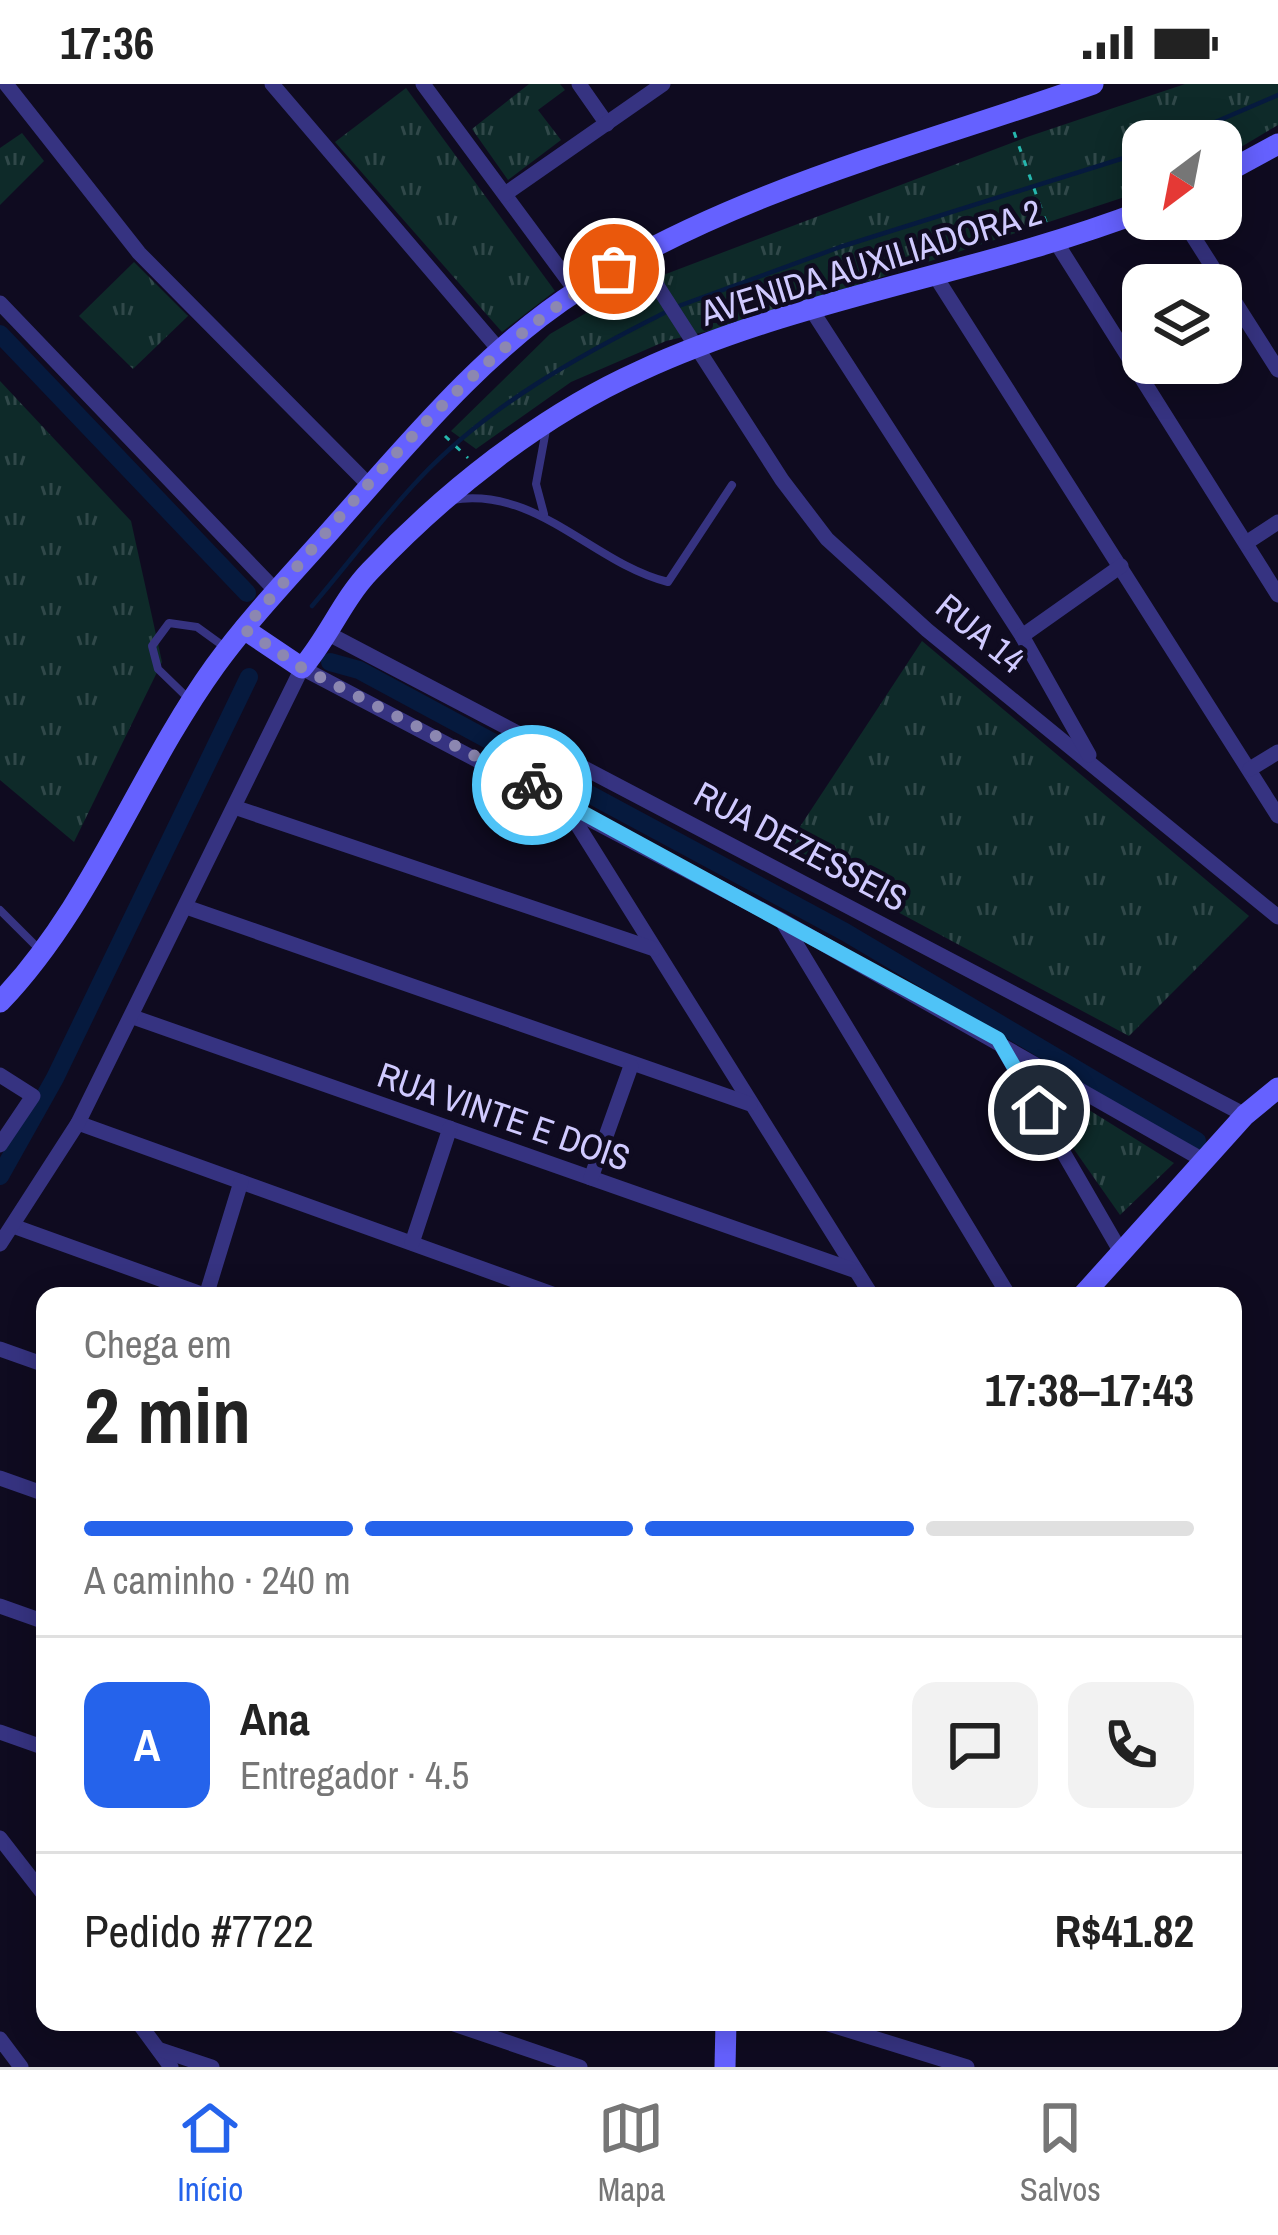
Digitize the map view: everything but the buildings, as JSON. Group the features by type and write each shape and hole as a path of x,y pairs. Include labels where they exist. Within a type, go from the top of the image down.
{"main road":[{"path":"0,1002 40,950 227,649 370,486 500,352 576,291 638,256 782,191 1093,84"},
{"path":"1242,165 1276,150"},
{"name":"AVENIDA AUXILIADORA 2","path":"302,668 367,574 444,501 549,421 640,371 812,309 1056,242 1122,218"},
{"path":"244,629 302,668"},
{"path":"1091,1287 1245,1114 1278,1088"},
{"path":"725,2067 726,2031"}],"street":[{"path":"6,84 139,254 370,486"},
{"path":"272,84 500,352"},
{"path":"423,84 576,291"},
{"path":"579,84 607,124"},
{"path":"505,194 663,84"},
{"path":"1195,240 1278,370"},
{"path":"1056,242 1278,595"},
{"name":"RUA 14","path":"638,256 782,480 827,539 927,630 1278,917"},
{"path":"934,274 1278,816"},
{"path":"0,303 277,592"},
{"path":"812,309 1022,636 1094,764"},
{"path":"1246,543 1278,522"},
{"path":"1022,636 1121,566"},
{"name":"RUA DEZESSEIS","path":"327,634 1245,1114"},
{"path":"0,1244 78,1123 189,908 302,668"},
{"name":"RUA DEZESSEIS","path":"302,668 563,801 783,921 998,1039 1203,1160"},
{"path":"1250,769 1278,752"},
{"path":"563,801 866,1287"},
{"path":"237,808 654,950"},
{"path":"189,908 631,1066 750,1103"},
{"path":"783,921 1004,1287"},
{"name":"RUA VINTE E DOIS","path":"133,1017 856,1271"},
{"path":"998,1039 1122,1254"},
{"path":"591,1178 631,1066"},
{"path":"0,1075 33,1096 0,1145"},
{"path":"78,1123 524,1287"},
{"path":"412,1243 450,1128"},
{"path":"210,1287 241,1182"},
{"path":"13,1226 182,1287"},
{"path":"0,1349 36,1362"},
{"path":"0,1478 36,1491"},
{"path":"0,1606 36,1619"},
{"path":"0,1732 36,1745"},
{"path":"0,1838 36,1883"},
{"path":"145,2031 171,2067"},
{"path":"474,2031 580,2067"},
{"path":"851,2031 967,2067"},
{"path":"0,2038 21,2067"},
{"path":"158,2049 212,2067"}],"lane":[{"path":"545,516 536,470 549,421"},
{"path":"444,501 478,496 545,516 668,582 732,485"},
{"path":"191,701 158,669 152,646 169,622 185,622 227,649"},
{"path":"0,910 40,950"}],"path":[{"path":"1008,113 1036,202"},
{"path":"445,436 472,462"}],"green space":[{"path":"529,84 560,84 565,90 538,110 561,140 508,180 472,129"},
{"path":"1185,84 1278,84 1278,125 1242,146 1242,120 1122,120 1122,198 742,323 666,341 571,382 476,449 451,431 550,334 629,288 1027,137"},
{"path":"406,88 555,291 502,332 335,142"},
{"path":"22,133 44,161 0,205 0,148"},
{"path":"134,262 188,316 133,369 79,316"},
{"path":"0,381 131,521 162,662 74,842 0,780"},
{"path":"922,641 1249,916 1129,1036 784,851"},
{"path":"1057,1090 1174,1163 1120,1215 1043,1105"}],"waterway":[{"path":"1220,120 1278,95"},
{"path":"676,307 840,247 1122,159"},
{"path":"312,606 446,452 505,405 567,365 666,312"},
{"path":"0,334 247,593"},
{"path":"330,662 359,670 845,932 1197,1141"},
{"path":"0,1176 55,1078 249,677"}],"way so far":[{"path":"532,785 302,668 244,629 370,486 500,352 576,291 614,269"}],"route":[{"path":"532,785 998,1039 1039,1110"}]}
